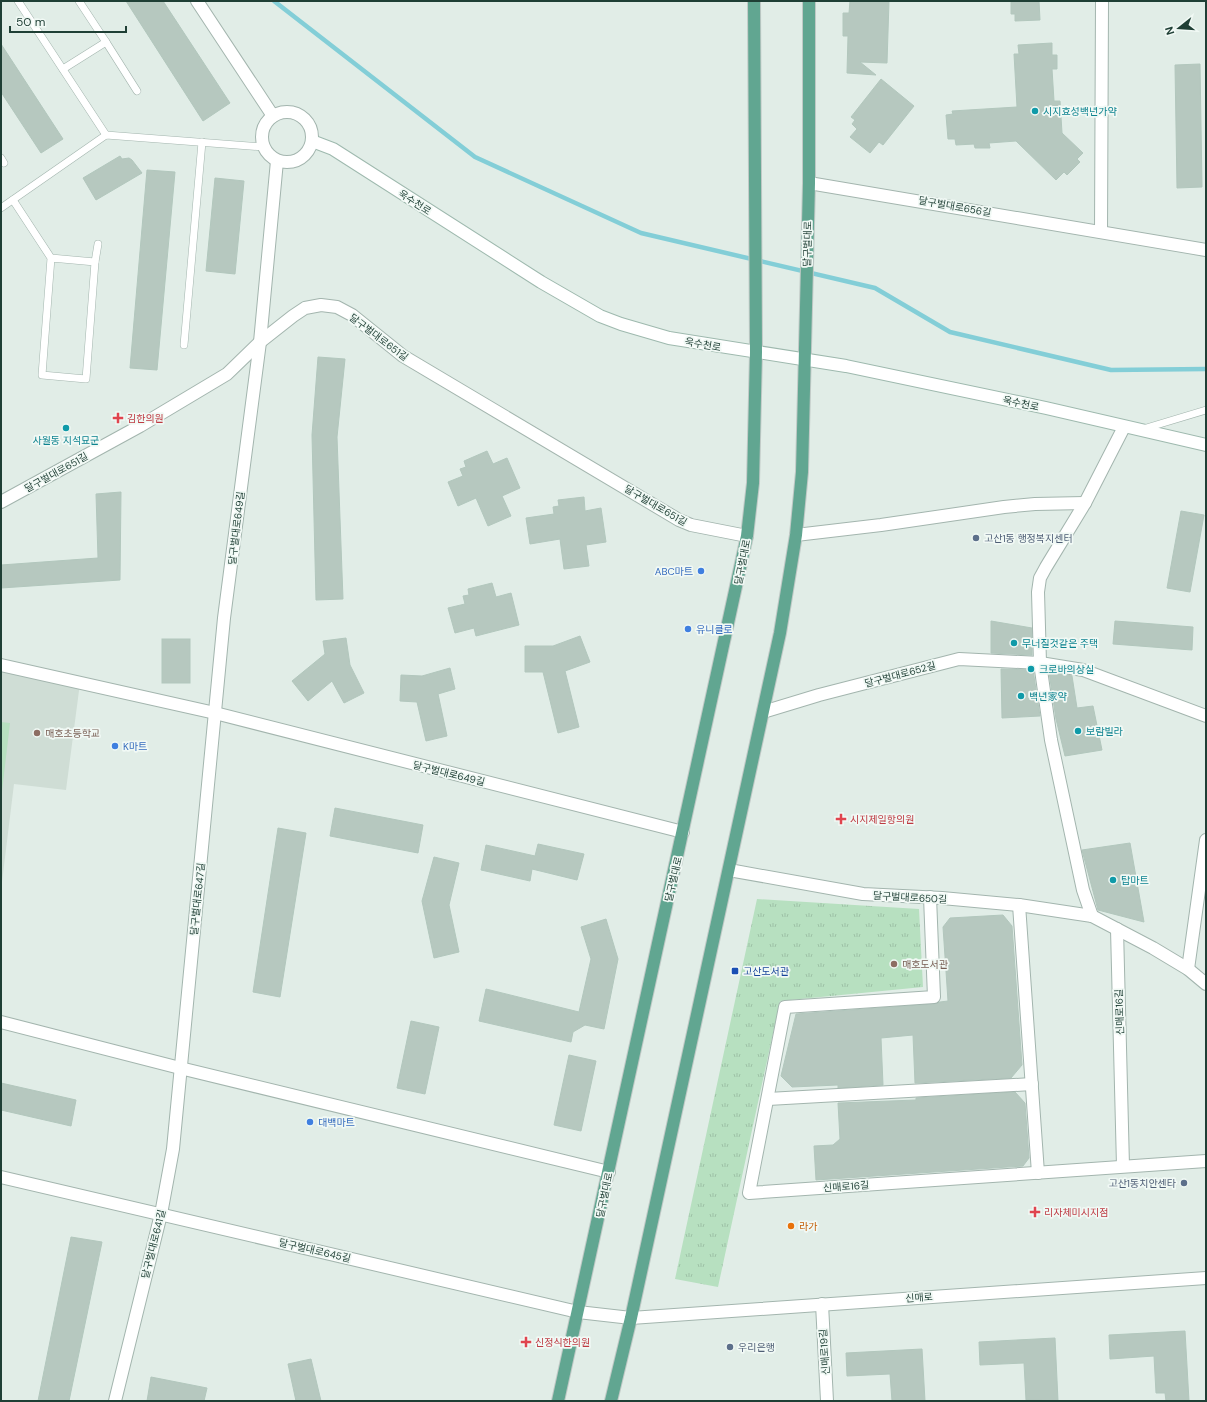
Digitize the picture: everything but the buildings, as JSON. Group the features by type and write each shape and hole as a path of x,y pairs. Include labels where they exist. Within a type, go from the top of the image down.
{"main road":[{"name":"달구벌대로","path":"558,1401 748,536 753,483 756,352 757,212 754,1"},
{"name":"달구벌대로","path":"611,1401 631,1318 780,633 796,535 802,472 805,360 809,182 809,1"}],"street":[{"path":"196,1 273,116"},
{"path":"1101,232 1102,1"},
{"path":"283,112 292,112 306,120 310,127 312,141 308,152 302,158 286,163 277,161 270,156 264,147 261,134 264,126 273,116 283,112"},
{"name":"욱수천로","path":"312,141 333,149 541,282 600,316 621,324 669,338 846,366 1046,408 1206,445"},
{"path":"260,342 277,161"},
{"name":"달구벌대로656길","path":"809,182 1206,250"},
{"name":"달구벌대로651길","path":"1,502 140,426 227,374 260,342 292,316 305,308 321,305 337,307 352,315 403,356 679,520 691,525 748,536"},
{"name":"달구벌대로649길","path":"215,713 224,618 260,342"},
{"path":"1092,916 1084,890 1051,740 1040,663 1038,592 1040,578 1085,504 1124,427"},
{"path":"796,535 881,525 1004,507 1035,504 1085,504"},
{"name":"달구벌대로652길","path":"763,712 819,695 959,659 1040,663 1083,670 1206,716"},
{"name":"달구벌대로649길","path":"1,665 215,713 683,832"},
{"name":"달구벌대로647길","path":"179,1085 215,713"},
{"path":"1188,970 1206,840"},
{"name":"달구벌대로650길","path":"728,870 863,894 1019,905 1092,916 1153,948 1188,970 1206,984"},
{"name":"신매로16길","path":"930,898 934,997 785,1007 749,1193 1206,1161"},
{"path":"1019,905 1038,1173"},
{"name":"신매로16길","path":"1117,929 1124,1166"},
{"path":"1,1022 180,1068 609,1172"},
{"path":"768,1099 1032,1084"},
{"name":"달구벌대로641길","path":"115,1401 161,1214 173,1149 179,1085"},
{"name":"달구벌대로645길","path":"1,1177 578,1312 631,1318"},
{"name":"신매로","path":"631,1318 1206,1278"},
{"name":"신매로19길","path":"822,1304 828,1401"}],"lane":[{"path":"18,1 106,135"},
{"path":"79,1 137,91"},
{"path":"63,69 106,42"},
{"path":"1,208 106,135 264,147"},
{"path":"184,345 202,142"},
{"path":"13,200 51,258 42,375 86,379 95,262 98,244"},
{"path":"51,258 95,262"},
{"name":"욱수천로","path":"1139,430 1206,410"}],"shaded area":[{"name":"매호초등학교","path":"1,665 80,683 66,790 14,784 1,890"}],"green space":[{"path":"1,722 10,723 1,800"},
{"path":"757,899 919,909 923,987 780,1001 718,1287 675,1279"}],"waterway":[{"path":"274,1 475,157 641,233 875,288 950,332 1111,370 1206,369"}],"place":[{"name":"시지효성백년가약","path":"1035,111"},
{"name":"김한의원","path":"118,418"},
{"name":"사월동 지석묘군","path":"66,428"},
{"name":"고산1동 행정복지센터","path":"976,538"},
{"name":"ABC마트","path":"701,571"},
{"name":"유니클로","path":"688,629"},
{"name":"무너질것같은 주택","path":"1014,643"},
{"name":"크로바의상실","path":"1031,669"},
{"name":"백년家약","path":"1021,696"},
{"name":"보람빌라","path":"1078,731"},
{"name":"매호초등학교","path":"37,733"},
{"name":"K마트","path":"115,746"},
{"name":"시지제일항의원","path":"841,819"},
{"name":"탑마트","path":"1113,880"},
{"name":"매호도서관","path":"894,964"},
{"name":"고산도서관","path":"735,971"},
{"name":"대백마트","path":"310,1122"},
{"name":"고산1동치안센타","path":"1184,1183"},
{"name":"리자체미시지점","path":"1035,1212"},
{"name":"라가","path":"791,1226"},
{"name":"신정식한의원","path":"526,1342"},
{"name":"우리은행","path":"730,1347"}]}
